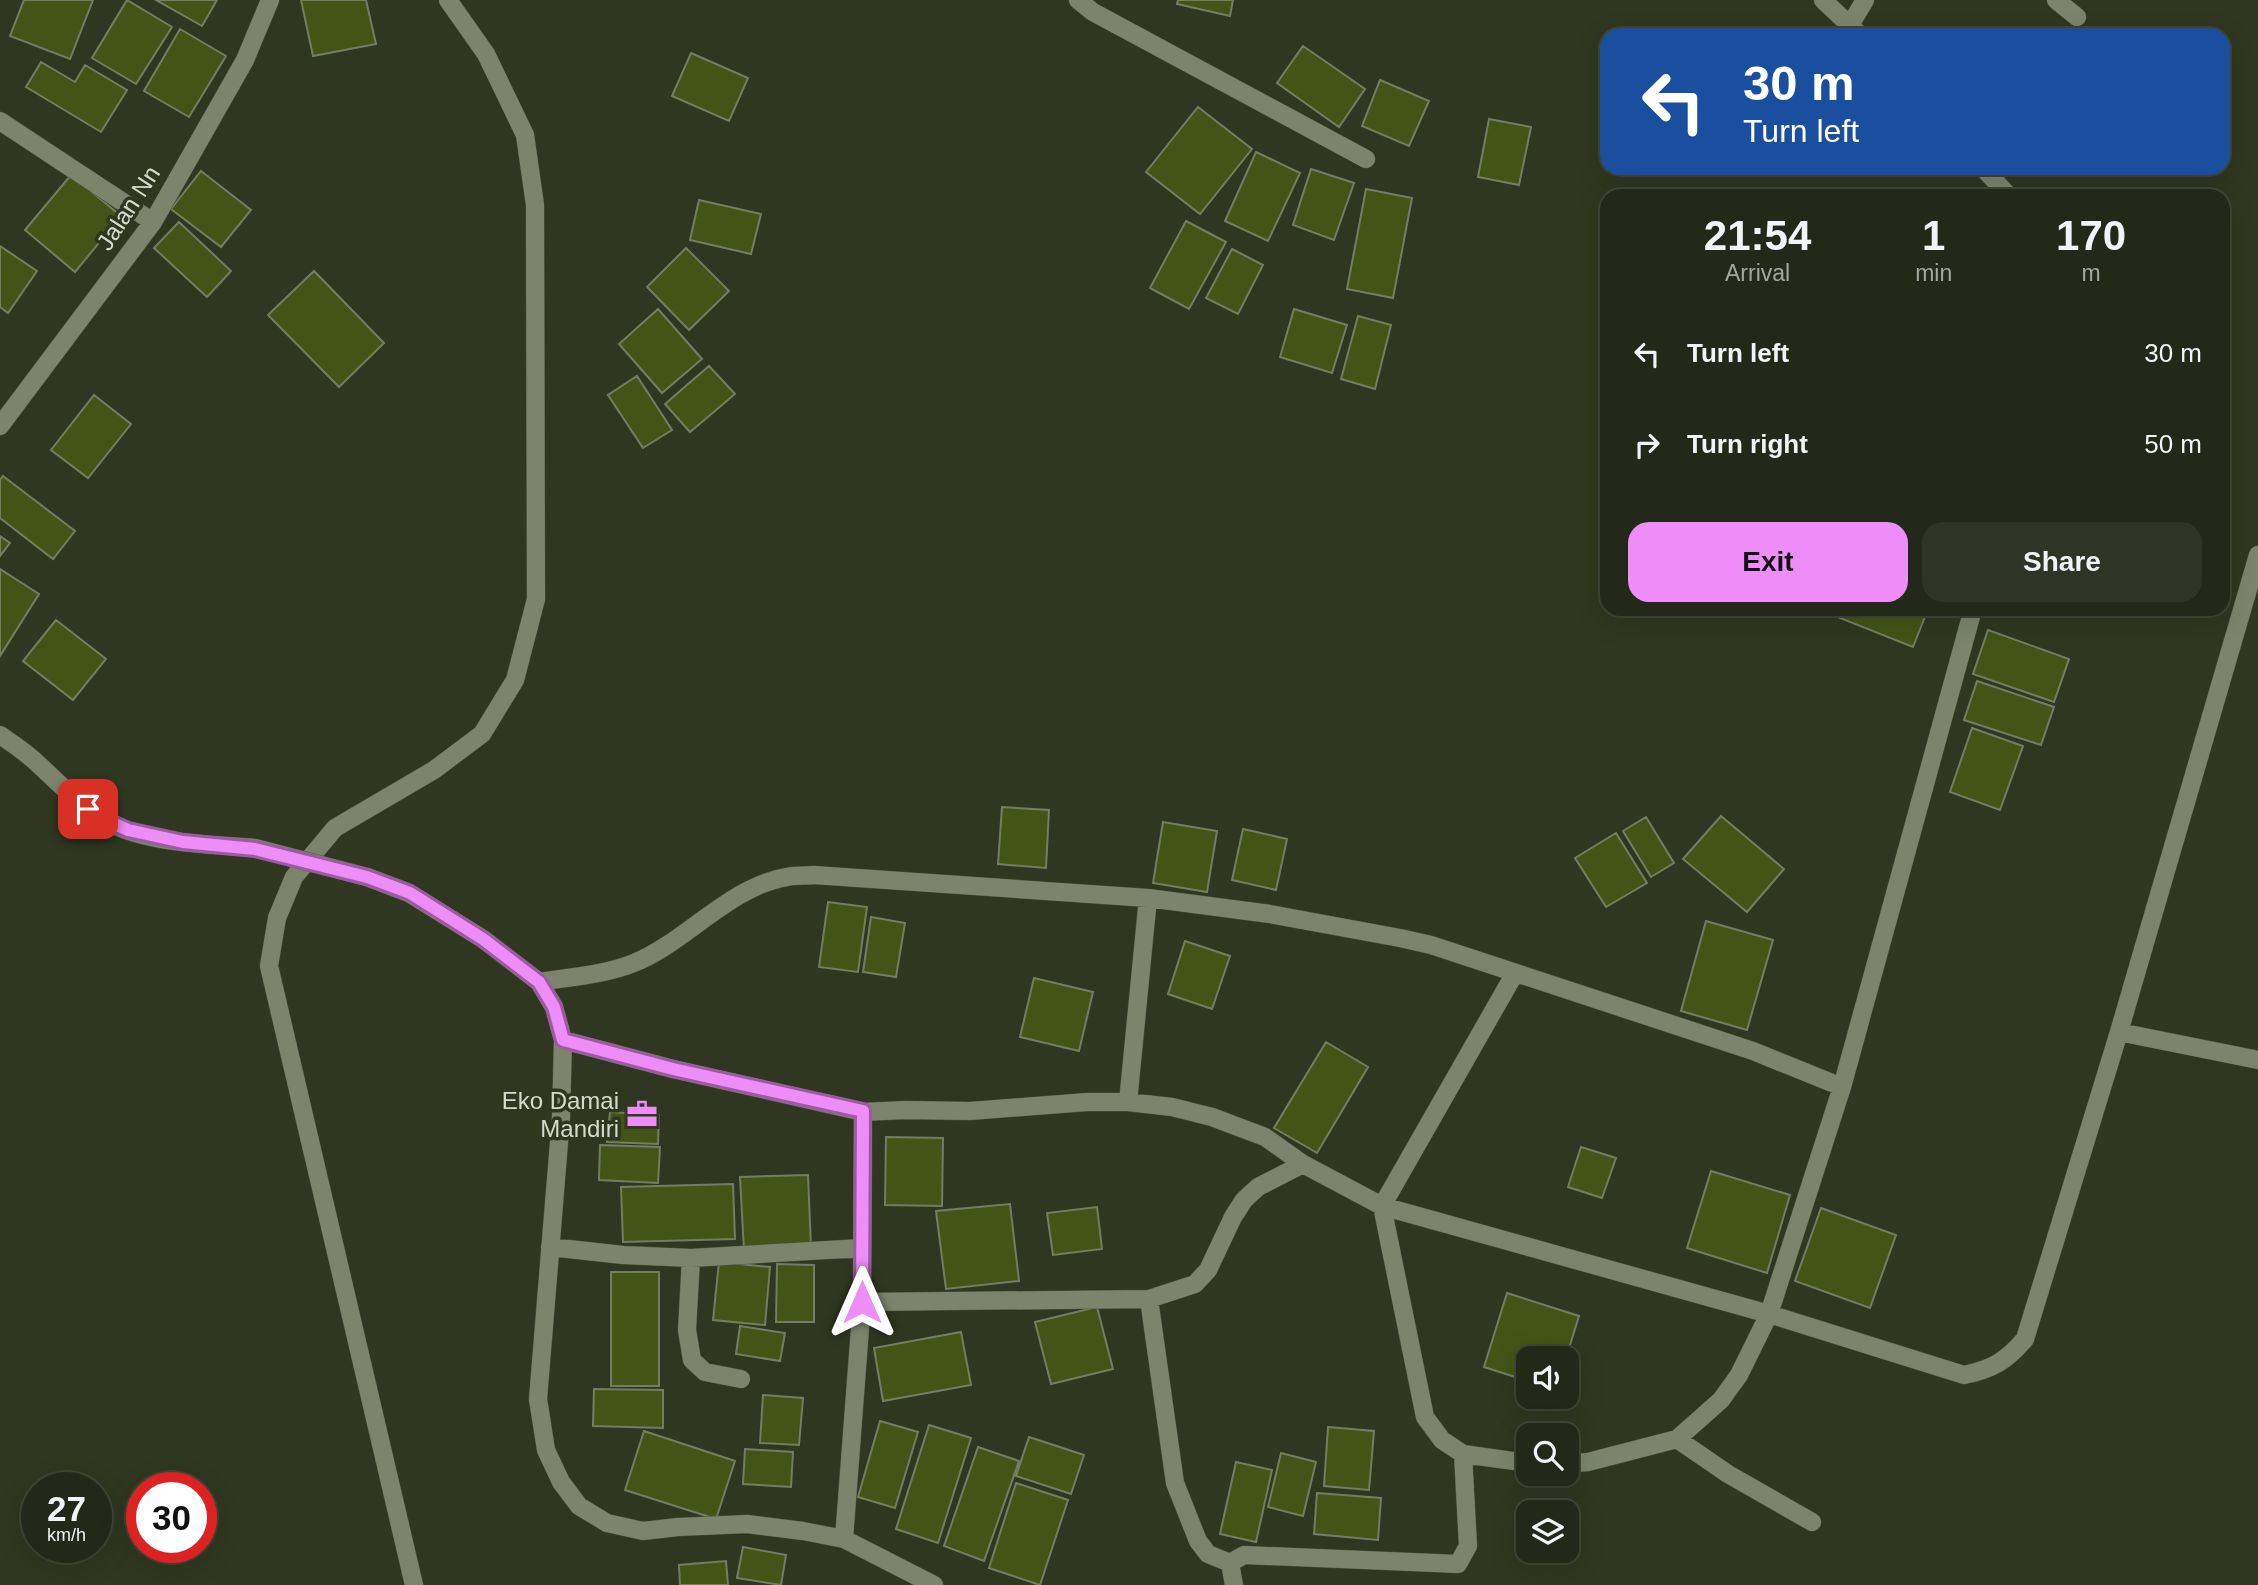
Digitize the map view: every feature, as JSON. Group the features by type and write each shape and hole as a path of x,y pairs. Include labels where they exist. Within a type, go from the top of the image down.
{"street":[{"name":"Jalan Nn","path":"0,426 153,222 245,60 270,0"},
{"path":"414,1585 269,966 277,918 295,877 335,828 434,770 482,734 514,680 536,599 536,205 525,135 486,54 448,0"},
{"path":"1078,0 1093,12 1366,159"},
{"path":"1823,0 1853,28"},
{"path":"1856,28 1865,0"},
{"path":"2056,0 2077,17"},
{"path":"0,121 153,222"},
{"path":"1988,175 1999,189"},
{"path":"563,1040 673,1069 863,1111 970,1111 1128,1102 1172,1107 1212,1117 1265,1137 1303,1164 1382,1206 1769,1314 1964,1375 1988,1370 2011,1355 2025,1339 2119,1031 2258,555"},
{"path":"1579,1463 1677,1439 1727,1392 1740,1375 1769,1314 1842,1087 1971,616"},
{"path":"0,735 101,818 128,830 183,842 255,849 367,877 410,893 483,939 539,982 554,1007 563,1040 561,1118 538,1399 546,1450 561,1482 579,1506 607,1523 643,1531 747,1524 844,1539 934,1585"},
{"path":"539,982 594,974 633,964 663,948 732,900 761,885 786,877 814,875 1148,898 1270,914 1431,945 1753,1051 1842,1087"},
{"path":"1128,1102 1148,898"},
{"path":"1515,973 1382,1206 1425,1417 1442,1440 1463,1454 1516,1461"},
{"path":"2119,1031 2258,1060"},
{"path":"844,1539 862,1302 863,1111"},
{"path":"862,1302 1149,1299 1195,1284 1209,1270 1233,1217 1244,1200 1258,1187 1303,1164"},
{"path":"550,1247 622,1255 691,1258 862,1248"},
{"path":"691,1258 687,1331 692,1360 705,1372 741,1379"},
{"path":"1149,1299 1175,1483 1198,1541 1208,1554 1230,1563"},
{"path":"1677,1439 1728,1474 1812,1522"},
{"path":"1230,1563 1244,1555 1458,1564 1468,1546 1463,1454"},
{"path":"1230,1563 1234,1585"}],"building":[{"path":"24,0 93,0 70,59 10,36"},
{"path":"127,0 172,27 136,84 92,58"},
{"path":"156,0 217,0 202,26"},
{"path":"301,0 366,0 376,44 313,56"},
{"path":"1178,0 1233,0 1230,16 1177,4"},
{"path":"180,29 226,56 189,117 144,91"},
{"path":"1303,46 1365,89 1339,127 1277,83"},
{"path":"691,53 748,78 729,121 672,96"},
{"path":"41,62 75,82 85,65 127,90 101,132 26,87"},
{"path":"1380,80 1429,101 1409,146 1362,126"},
{"path":"1198,107 1252,149 1200,214 1146,172"},
{"path":"1489,119 1531,127 1519,185 1478,177"},
{"path":"1256,152 1300,173 1268,241 1225,221"},
{"path":"1311,169 1354,183 1334,240 1293,225"},
{"path":"201,171 251,210 221,247 171,209"},
{"path":"71,175 121,216 75,272 25,230"},
{"path":"1366,189 1412,198 1393,298 1347,289"},
{"path":"699,200 761,214 751,254 690,240"},
{"path":"1186,221 1226,242 1189,309 1150,288"},
{"path":"179,222 231,271 207,297 154,248"},
{"path":"0,246 37,271 8,313 0,307"},
{"path":"686,248 729,291 689,330 647,287"},
{"path":"1232,249 1263,265 1238,314 1206,298"},
{"path":"314,271 384,343 339,387 268,315"},
{"path":"658,309 702,359 662,393 619,344"},
{"path":"1294,309 1347,325 1332,373 1280,357"},
{"path":"1358,316 1391,325 1375,389 1341,379"},
{"path":"709,366 735,394 690,432 665,404"},
{"path":"637,376 672,430 643,448 608,395"},
{"path":"94,395 131,424 88,478 51,450"},
{"path":"3,476 75,531 53,559 0,518 0,480"},
{"path":"0,536 10,543 0,556"},
{"path":"0,569 39,594 0,656"},
{"path":"1841,616 1925,616 1913,647 1840,618"},
{"path":"56,620 106,659 73,700 23,661"},
{"path":"1988,630 2069,659 2054,702 1973,674"},
{"path":"1977,681 2054,707 2041,745 1964,720"},
{"path":"1972,728 2023,746 2000,810 1950,792"},
{"path":"1002,807 1049,810 1046,868 998,864"},
{"path":"1721,816 1784,869 1747,912 1683,859"},
{"path":"1646,817 1674,863 1651,877 1623,831"},
{"path":"1163,822 1217,831 1207,892 1153,883"},
{"path":"1243,829 1287,839 1276,890 1232,880"},
{"path":"1616,833 1647,883 1606,907 1575,858"},
{"path":"828,902 867,907 858,972 819,967"},
{"path":"871,917 905,923 896,977 863,972"},
{"path":"1706,921 1773,940 1747,1030 1681,1011"},
{"path":"1185,941 1230,956 1212,1009 1168,994"},
{"path":"1034,978 1093,992 1079,1051 1020,1037"},
{"path":"1326,1042 1368,1067 1317,1153 1274,1128"},
{"path":"610,1112 659,1115 658,1144 607,1142"},
{"path":"886,1137 943,1138 942,1206 885,1205"},
{"path":"600,1145 660,1147 658,1183 599,1180"},
{"path":"1581,1147 1616,1158 1602,1198 1568,1187"},
{"path":"1711,1171 1790,1195 1767,1273 1687,1248"},
{"path":"808,1175 811,1248 744,1251 740,1177"},
{"path":"733,1184 735,1239 623,1242 621,1187"},
{"path":"1010,1204 1019,1281 946,1289 936,1211"},
{"path":"1097,1207 1102,1249 1053,1255 1047,1213"},
{"path":"1821,1208 1896,1235 1870,1308 1795,1281"},
{"path":"719,1262 770,1267 765,1325 713,1320"},
{"path":"777,1264 814,1265 814,1322 776,1322"},
{"path":"611,1272 659,1272 659,1386 611,1386"},
{"path":"1507,1293 1579,1316 1570,1346 1516,1346 1516,1377 1484,1367"},
{"path":"1097,1307 1113,1369 1051,1384 1035,1322"},
{"path":"740,1326 785,1333 780,1361 736,1354"},
{"path":"961,1332 971,1385 883,1401 874,1348"},
{"path":"594,1389 663,1390 663,1428 593,1426"},
{"path":"763,1395 803,1398 799,1445 760,1443"},
{"path":"880,1421 918,1432 895,1508 858,1497"},
{"path":"929,1425 971,1438 938,1543 896,1529"},
{"path":"1328,1427 1374,1431 1369,1490 1324,1486"},
{"path":"644,1431 735,1461 716,1519 625,1490"},
{"path":"1029,1437 1084,1455 1071,1494 1016,1476"},
{"path":"978,1447 1019,1461 984,1561 944,1546"},
{"path":"745,1449 793,1452 791,1487 743,1484"},
{"path":"1281,1453 1316,1462 1303,1516 1268,1507"},
{"path":"1236,1462 1272,1470 1256,1542 1220,1534"},
{"path":"1016,1483 1068,1500 1040,1585 989,1568"},
{"path":"1317,1493 1381,1498 1378,1540 1314,1534"},
{"path":"743,1547 786,1555 781,1585 737,1578"},
{"path":"726,1561 728,1585 680,1585 679,1565"}],"place":[{"name":"Eko Damai Mandiri","path":"642,1114"}],"route":[{"path":"88,809 128,830 183,842 255,849 367,877 410,893 483,939 539,982 554,1007 563,1040 673,1069 863,1111 862,1302"}]}
